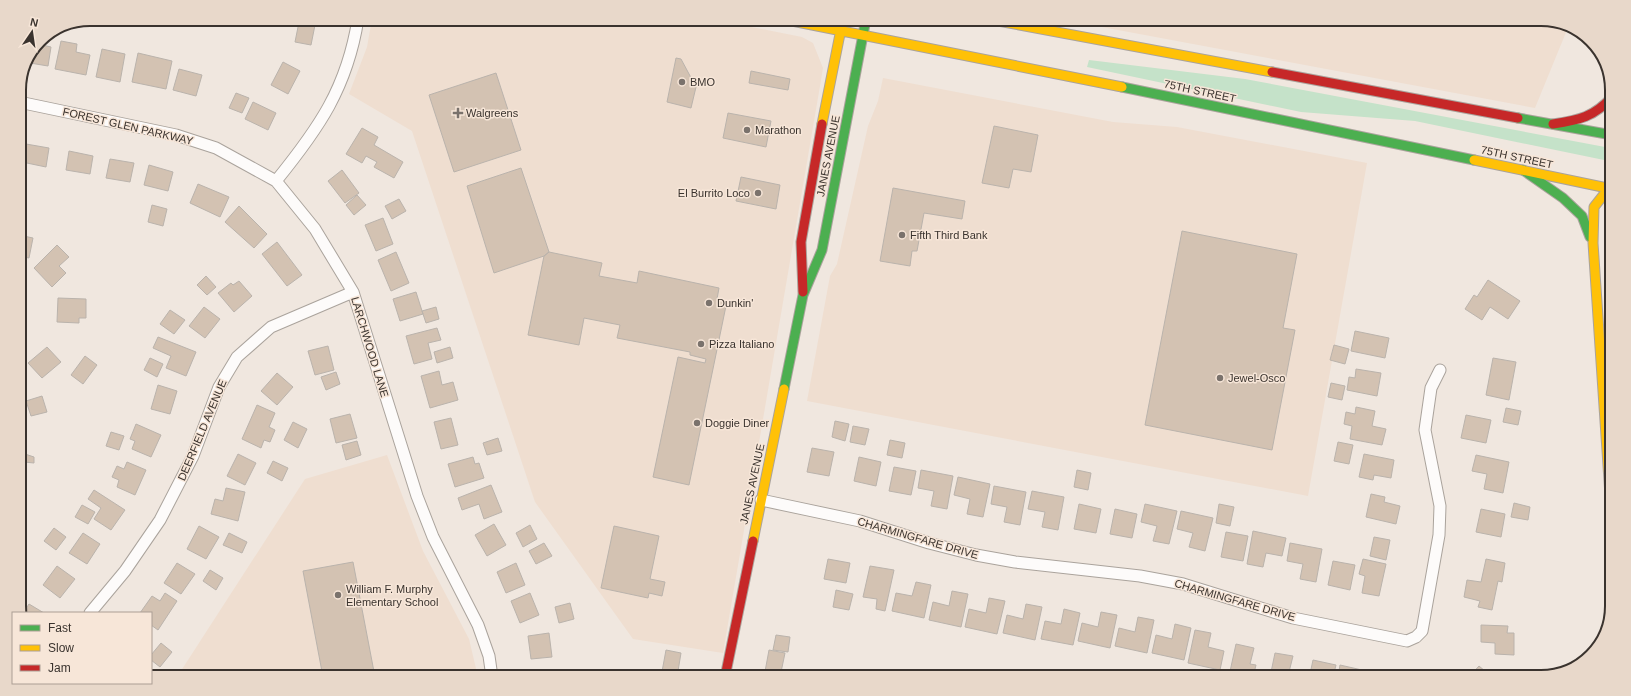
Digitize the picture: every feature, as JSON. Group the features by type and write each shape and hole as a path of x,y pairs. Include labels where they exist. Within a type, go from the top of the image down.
{"main road":[{"name":"75TH STREET","path":"823,26 1605,187"},
{"name":"JANES AVENUE","path":"803,295 801,242 819,136 842,26"},
{"name":"JANES AVENUE","path":"726,670 803,295 822,250 865,26"},
{"path":"1024,26 1605,134"},
{"path":"1553,124 1588,117 1602,109 1605,105"},
{"path":"1523,170 1563,198 1582,216 1593,243"},
{"path":"1605,194 1594,207 1593,243 1605,421"}],"street":[{"path":"276,182 310,140 336,96 354,43 357,26"},
{"name":"FOREST GLEN PARKWAY","path":"26,103 176,135 216,148 276,182"},
{"name":"LARCHWOOD LANE","path":"276,182 315,229 353,292 417,496 433,537 478,625 489,656 491,670"},
{"name":"DEERFIELD AVENUE","path":"91,612 125,571 160,520 193,456 219,387 238,357 270,327 353,292"},
{"name":"CHARMINGFARE DRIVE","path":"761,500 860,521 929,543 976,555 1015,562 1112,572 1176,583 1293,618 1407,641 1416,638 1422,631 1438,535 1440,506 1425,430 1431,388 1440,370"}],"shaded area":[{"path":"371,26 746,26 802,37 813,43 823,68 723,653 633,639 535,502 412,131 349,94 367,47"},
{"path":"1096,26 1553,27 1566,32 1535,108"},
{"path":"883,78 1113,122 1177,127 1367,163 1308,496 807,401 830,276 837,264 868,126 878,101"},
{"name":"William F. Murphy Elementary School","path":"387,455 423,551 469,639 476,670 182,670 305,479"}],"green space":[{"path":"1089,60 1245,79 1605,147 1605,159 1415,121 1301,112 1087,67"}],"building":[{"path":"298,26 315,26 311,45 295,42"},
{"path":"61,41 77,44 76,52 90,55 86,75 55,69"},
{"path":"102,49 125,54 120,82 96,77"},
{"path":"39,52 50,52 48,66 32,63"},
{"path":"138,53 172,61 166,89 132,82"},
{"name":"BMO","path":"676,58 681,59 696,87 691,108 667,102"},
{"path":"283,62 300,71 288,94 271,85"},
{"path":"179,69 202,75 196,96 173,90"},
{"name":"Marathon","path":"751,71 790,79 788,90 749,83"},
{"name":"Walgreens","path":"496,73 521,150 454,172 429,95"},
{"path":"236,93 249,98 242,113 229,108"},
{"path":"253,102 276,113 268,130 245,119"},
{"name":"Marathon","path":"728,113 771,121 766,147 723,138"},
{"path":"994,126 1038,135 1031,172 1013,169 1009,188 982,183"},
{"path":"362,128 378,137 374,145 403,162 394,178 374,167 377,162 366,156 362,163 346,154"},
{"path":"26,144 49,148 46,167 26,163"},
{"path":"69,151 93,156 90,174 66,170"},
{"path":"110,159 134,163 130,182 106,178"},
{"path":"149,165 173,172 168,191 144,185"},
{"path":"521,168 549,252 544,256 494,273 467,186"},
{"path":"342,170 359,193 345,203 328,181"},
{"name":"El Burrito Loco","path":"741,177 780,185 776,209 736,201"},
{"path":"198,184 229,197 220,217 190,203"},
{"name":"Fifth Third Bank","path":"893,188 965,201 962,219 924,213 917,251 912,251 910,266 880,261"},
{"path":"357,195 366,205 354,215 346,205"},
{"path":"399,199 406,211 392,219 385,206"},
{"path":"152,205 167,209 163,226 148,222"},
{"path":"239,206 267,234 254,248 225,222"},
{"path":"383,218 393,244 376,251 365,225"},
{"name":"Jewel-Osco","path":"1182,231 1297,254 1283,328 1295,330 1272,450 1145,425"},
{"path":"26,236 33,238 29,258 26,257"},
{"path":"277,242 302,275 287,286 262,254"},
{"path":"57,245 69,257 59,266 66,273 52,287 34,268"},
{"path":"396,252 409,283 391,291 378,260"},
{"path":"549,252 602,263 599,276 637,283 639,271 719,288 717,299 727,301 689,485 653,477 678,357 705,363 706,359 690,355 690,352 617,338 620,325 584,318 579,345 528,335 544,256"},
{"path":"206,276 216,287 207,295 197,285"},
{"path":"1488,280 1520,301 1508,319 1490,307 1482,320 1465,309 1474,295 1477,297"},
{"path":"239,281 252,296 234,312 218,293 231,283 233,285"},
{"path":"416,292 423,314 400,321 393,299"},
{"path":"58,298 86,299 86,318 79,318 79,323 57,322"},
{"path":"204,307 220,319 205,338 189,326"},
{"path":"436,307 439,319 426,323 422,311"},
{"path":"170,310 185,320 174,334 160,324"},
{"path":"437,328 441,340 428,343 432,359 414,364 406,336"},
{"path":"1355,331 1389,338 1385,358 1351,351"},
{"path":"158,337 196,352 186,376 166,368 171,356 153,348"},
{"path":"1334,345 1349,349 1345,364 1330,360"},
{"path":"328,346 334,370 315,375 308,351"},
{"path":"47,347 61,362 42,378 28,363"},
{"path":"450,347 453,358 437,363 434,352"},
{"path":"85,356 97,365 83,384 71,375"},
{"path":"150,358 163,364 157,377 144,370"},
{"path":"1493,358 1516,362 1509,400 1486,395"},
{"path":"1356,369 1381,373 1377,396 1347,390 1349,377 1355,378"},
{"path":"439,371 442,385 453,382 458,400 430,408 421,376"},
{"path":"336,372 340,384 326,390 321,377"},
{"path":"277,373 293,387 277,405 261,391"},
{"path":"1331,383 1345,386 1342,400 1328,397"},
{"path":"158,385 177,391 170,414 151,409"},
{"path":"42,396 47,412 31,416 26,401"},
{"path":"257,405 275,413 269,427 275,430 270,442 264,440 261,448 242,439"},
{"path":"1356,407 1375,411 1372,426 1386,429 1382,445 1350,439 1352,426 1344,424 1346,412 1355,414"},
{"path":"1506,408 1521,411 1518,425 1503,422"},
{"path":"350,414 357,438 336,443 330,419"},
{"path":"1466,415 1491,420 1486,443 1461,438"},
{"path":"451,418 458,445 441,449 434,422"},
{"path":"835,421 849,424 845,441 832,437"},
{"path":"293,422 307,429 298,448 284,440"},
{"path":"136,424 161,435 151,457 132,449 135,441 130,439"},
{"path":"853,426 869,429 865,445 850,442"},
{"path":"111,432 124,436 119,450 106,446"},
{"path":"498,438 502,451 487,455 483,443"},
{"path":"890,440 905,443 902,458 887,455"},
{"path":"357,441 361,455 346,460 342,445"},
{"path":"1338,442 1353,445 1349,464 1334,461"},
{"path":"812,448 834,452 829,476 807,472"},
{"path":"26,454 34,457 34,463 26,462"},
{"path":"238,454 256,463 245,485 227,476"},
{"path":"1364,454 1394,460 1391,478 1374,475 1373,480 1359,477"},
{"path":"1476,455 1509,462 1503,493 1484,489 1487,474 1472,471"},
{"path":"473,457 475,464 479,463 484,478 455,487 448,464"},
{"path":"859,457 881,462 876,486 854,481"},
{"path":"273,461 288,468 282,481 267,473"},
{"path":"127,462 146,470 135,495 117,487 119,480 112,477 117,466 124,469"},
{"path":"894,467 916,471 911,495 889,491"},
{"path":"921,470 953,476 947,509 931,506 934,491 918,488"},
{"path":"1077,470 1091,473 1088,490 1074,487"},
{"path":"958,477 990,484 983,517 967,514 970,499 954,495"},
{"path":"491,485 502,512 484,519 479,504 462,510 458,498"},
{"path":"994,486 1026,492 1020,525 1004,522 1007,507 991,504"},
{"path":"226,488 245,492 238,521 211,514 215,499 223,501"},
{"path":"94,490 125,510 111,530 94,519 101,508 88,499"},
{"path":"1032,491 1064,497 1058,530 1042,527 1045,512 1028,509"},
{"path":"1371,494 1385,497 1384,502 1400,506 1396,524 1366,517"},
{"path":"1514,503 1530,507 1528,520 1511,517"},
{"path":"1079,504 1101,509 1096,533 1074,529"},
{"path":"1145,504 1177,511 1169,544 1153,541 1157,526 1141,522"},
{"path":"1219,504 1234,507 1230,526 1216,523"},
{"path":"82,505 95,512 88,524 75,517"},
{"path":"1115,509 1137,514 1132,538 1110,534"},
{"path":"1481,509 1505,514 1501,537 1476,532"},
{"path":"1181,511 1213,518 1205,551 1189,547 1193,533 1177,529"},
{"path":"494,524 506,545 487,556 475,535"},
{"path":"530,525 537,539 523,547 516,533"},
{"path":"199,526 219,537 206,559 187,549"},
{"path":"614,526 659,536 650,579 665,582 662,596 649,593 648,598 601,588"},
{"path":"54,528 66,537 56,550 44,541"},
{"path":"1253,531 1286,538 1282,556 1266,553 1263,567 1247,564"},
{"path":"1226,532 1248,536 1243,561 1221,557"},
{"path":"83,533 100,544 87,564 69,553"},
{"path":"229,533 247,542 242,553 223,545"},
{"path":"1374,537 1390,540 1386,560 1370,556"},
{"path":"544,543 552,556 536,564 529,551"},
{"path":"1290,543 1322,549 1316,582 1300,579 1303,564 1287,561"},
{"path":"828,559 850,563 846,583 824,579"},
{"path":"1363,559 1386,564 1379,596 1362,593 1365,576 1359,574"},
{"path":"1486,559 1505,563 1502,582 1498,581 1492,610 1478,607 1480,601 1464,597 1467,580 1481,582"},
{"path":"1333,561 1355,565 1350,590 1328,585"},
{"path":"353,562 374,670 322,670 303,571"},
{"path":"177,563 195,574 181,594 164,583"},
{"path":"516,563 525,585 506,593 497,572"},
{"path":"57,566 75,579 60,598 43,585"},
{"path":"870,566 894,570 885,611 876,609 877,599 863,597"},
{"path":"210,570 223,578 216,590 203,581"},
{"path":"916,582 931,585 924,618 892,611 896,593 912,596"},
{"path":"836,590 853,594 849,610 833,607"},
{"path":"952,591 968,594 961,627 929,620 933,602 949,606"},
{"path":"165,593 177,601 158,630 152,626 152,612 141,612 152,596 160,601"},
{"path":"530,593 539,615 520,623 511,601"},
{"path":"989,598 1005,601 997,634 965,627 969,609 986,613"},
{"path":"570,603 574,619 559,623 555,607"},
{"path":"29,604 42,612 26,612 26,608"},
{"path":"1026,604 1042,607 1035,640 1003,633 1007,615 1023,619"},
{"path":"1064,609 1080,613 1073,645 1041,639 1045,621 1061,624"},
{"path":"1101,612 1117,615 1110,648 1078,641 1082,623 1098,627"},
{"path":"1138,617 1154,620 1147,653 1115,646 1119,628 1135,632"},
{"path":"1175,624 1191,628 1184,660 1152,653 1156,635 1172,639"},
{"path":"1481,625 1508,626 1507,633 1514,633 1514,655 1495,654 1495,643 1481,642"},
{"path":"1195,630 1211,633 1208,647 1224,651 1220,670 1188,663"},
{"path":"549,633 552,657 531,659 528,636"},
{"path":"776,635 790,637 788,652 773,650"},
{"path":"161,643 172,652 160,667 152,661 152,654"},
{"path":"1236,644 1254,648 1250,664 1256,665 1255,670 1230,670"},
{"path":"666,650 681,653 678,670 662,670"},
{"path":"769,650 785,653 781,670 765,670"},
{"path":"1275,653 1293,656 1290,670 1271,670"},
{"path":"1313,660 1336,665 1335,670 1311,670"},
{"path":"1340,665 1362,670 1339,670"},
{"path":"1479,666 1484,670 1475,670"}],"traffic: fast":[{"path":"784,389 803,295 822,250 865,26"},
{"path":"1122,87 1474,160"},
{"path":"1518,118 1605,134"},
{"path":"1523,170 1563,198 1582,216 1590,237"}],"traffic: slow":[{"path":"817,26 1122,87"},
{"path":"822,124 842,26"},
{"path":"1025,26 1272,72"},
{"path":"1474,160 1605,188"},
{"path":"1605,193 1594,207 1593,243 1605,421"},
{"path":"753,541 784,389"}],"traffic: jam":[{"path":"1272,72 1518,118"},
{"path":"1553,124 1571,121 1586,116 1605,104"},
{"path":"803,292 801,242 822,124"},
{"path":"726,670 753,541"}],"place":[{"name":"BMO","path":"682,82"},
{"name":"Walgreens","path":"458,113"},
{"name":"Marathon","path":"747,130"},
{"name":"El Burrito Loco","path":"758,193"},
{"name":"Fifth Third Bank","path":"902,235"},
{"name":"Dunkin'","path":"709,303"},
{"name":"Pizza Italiano","path":"701,344"},
{"name":"Jewel-Osco","path":"1220,378"},
{"name":"Doggie Diner","path":"697,423"},
{"name":"William F. Murphy Elementary School","path":"338,595"}]}
